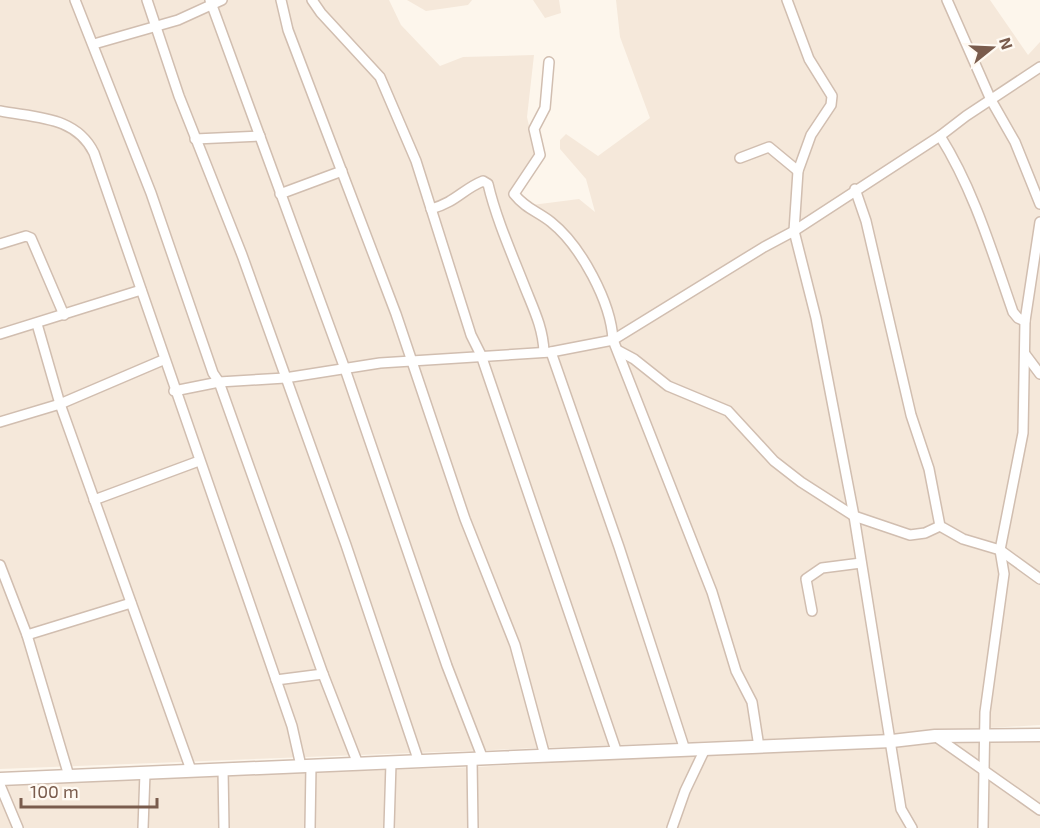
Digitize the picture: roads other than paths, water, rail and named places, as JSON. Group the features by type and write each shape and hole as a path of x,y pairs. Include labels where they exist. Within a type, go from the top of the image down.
{"street":[{"path":"75,0 151,193 213,373 219,382 323,674 358,764"},
{"path":"147,0 195,139 243,255 346,545 419,762"},
{"path":"94,44 178,20 211,2 222,0"},
{"path":"281,0 288,30 342,171 465,519 515,645 545,756"},
{"path":"312,0 321,13 380,77 416,161 471,334 481,355 617,753"},
{"path":"787,0 805,52 832,96 831,105 811,135 798,171 794,231 816,318 820,354 854,516 892,741 901,809 912,828"},
{"path":"947,0 991,100 1015,142 1040,204"},
{"path":"211,2 345,369 477,759 473,828"},
{"path":"549,62 545,108 534,129 540,155 514,194 528,210 553,224 579,256 608,309 613,340 715,601 736,671 752,702 759,747"},
{"path":"174,391 219,382 285,378 345,369 481,355 547,352 613,340 794,231 855,189 940,136 1040,67"},
{"path":"0,111 69,126 88,140 306,765 310,828"},
{"path":"195,139 260,136"},
{"path":"940,136 959,166 969,189 1014,312 1018,318 1025,321"},
{"path":"740,158 770,147 798,171"},
{"path":"280,194 342,171"},
{"path":"431,209 455,201 478,183 483,181 488,184 494,211 541,327 547,352 620,547 685,750"},
{"path":"855,189 866,220 911,415 929,469 940,526 963,540 1000,550 1040,579"},
{"path":"983,828 984,737 1004,574 1000,550 1023,433 1025,321 1040,222"},
{"path":"0,244 26,236 31,238 64,315"},
{"path":"0,334 141,290"},
{"path":"37,324 60,404 191,770"},
{"path":"619,351 634,359 668,386 728,411 774,461 801,482 854,516 910,535 925,533 940,526"},
{"path":"1024,354 1040,374"},
{"path":"1,418 60,404 164,360"},
{"path":"94,500 199,461"},
{"path":"812,611 806,579 822,568 861,563"},
{"path":"0,565 4,591 27,635 69,776"},
{"path":"27,635 131,603"},
{"path":"276,680 323,674"},
{"path":"0,779 892,741 935,736 1040,735"},
{"path":"935,736 1040,810"},
{"path":"672,828 685,791 705,749"},
{"path":"389,828 391,763"},
{"path":"223,769 224,828"},
{"path":"143,828 145,773"},
{"path":"0,784 18,828"}]}
